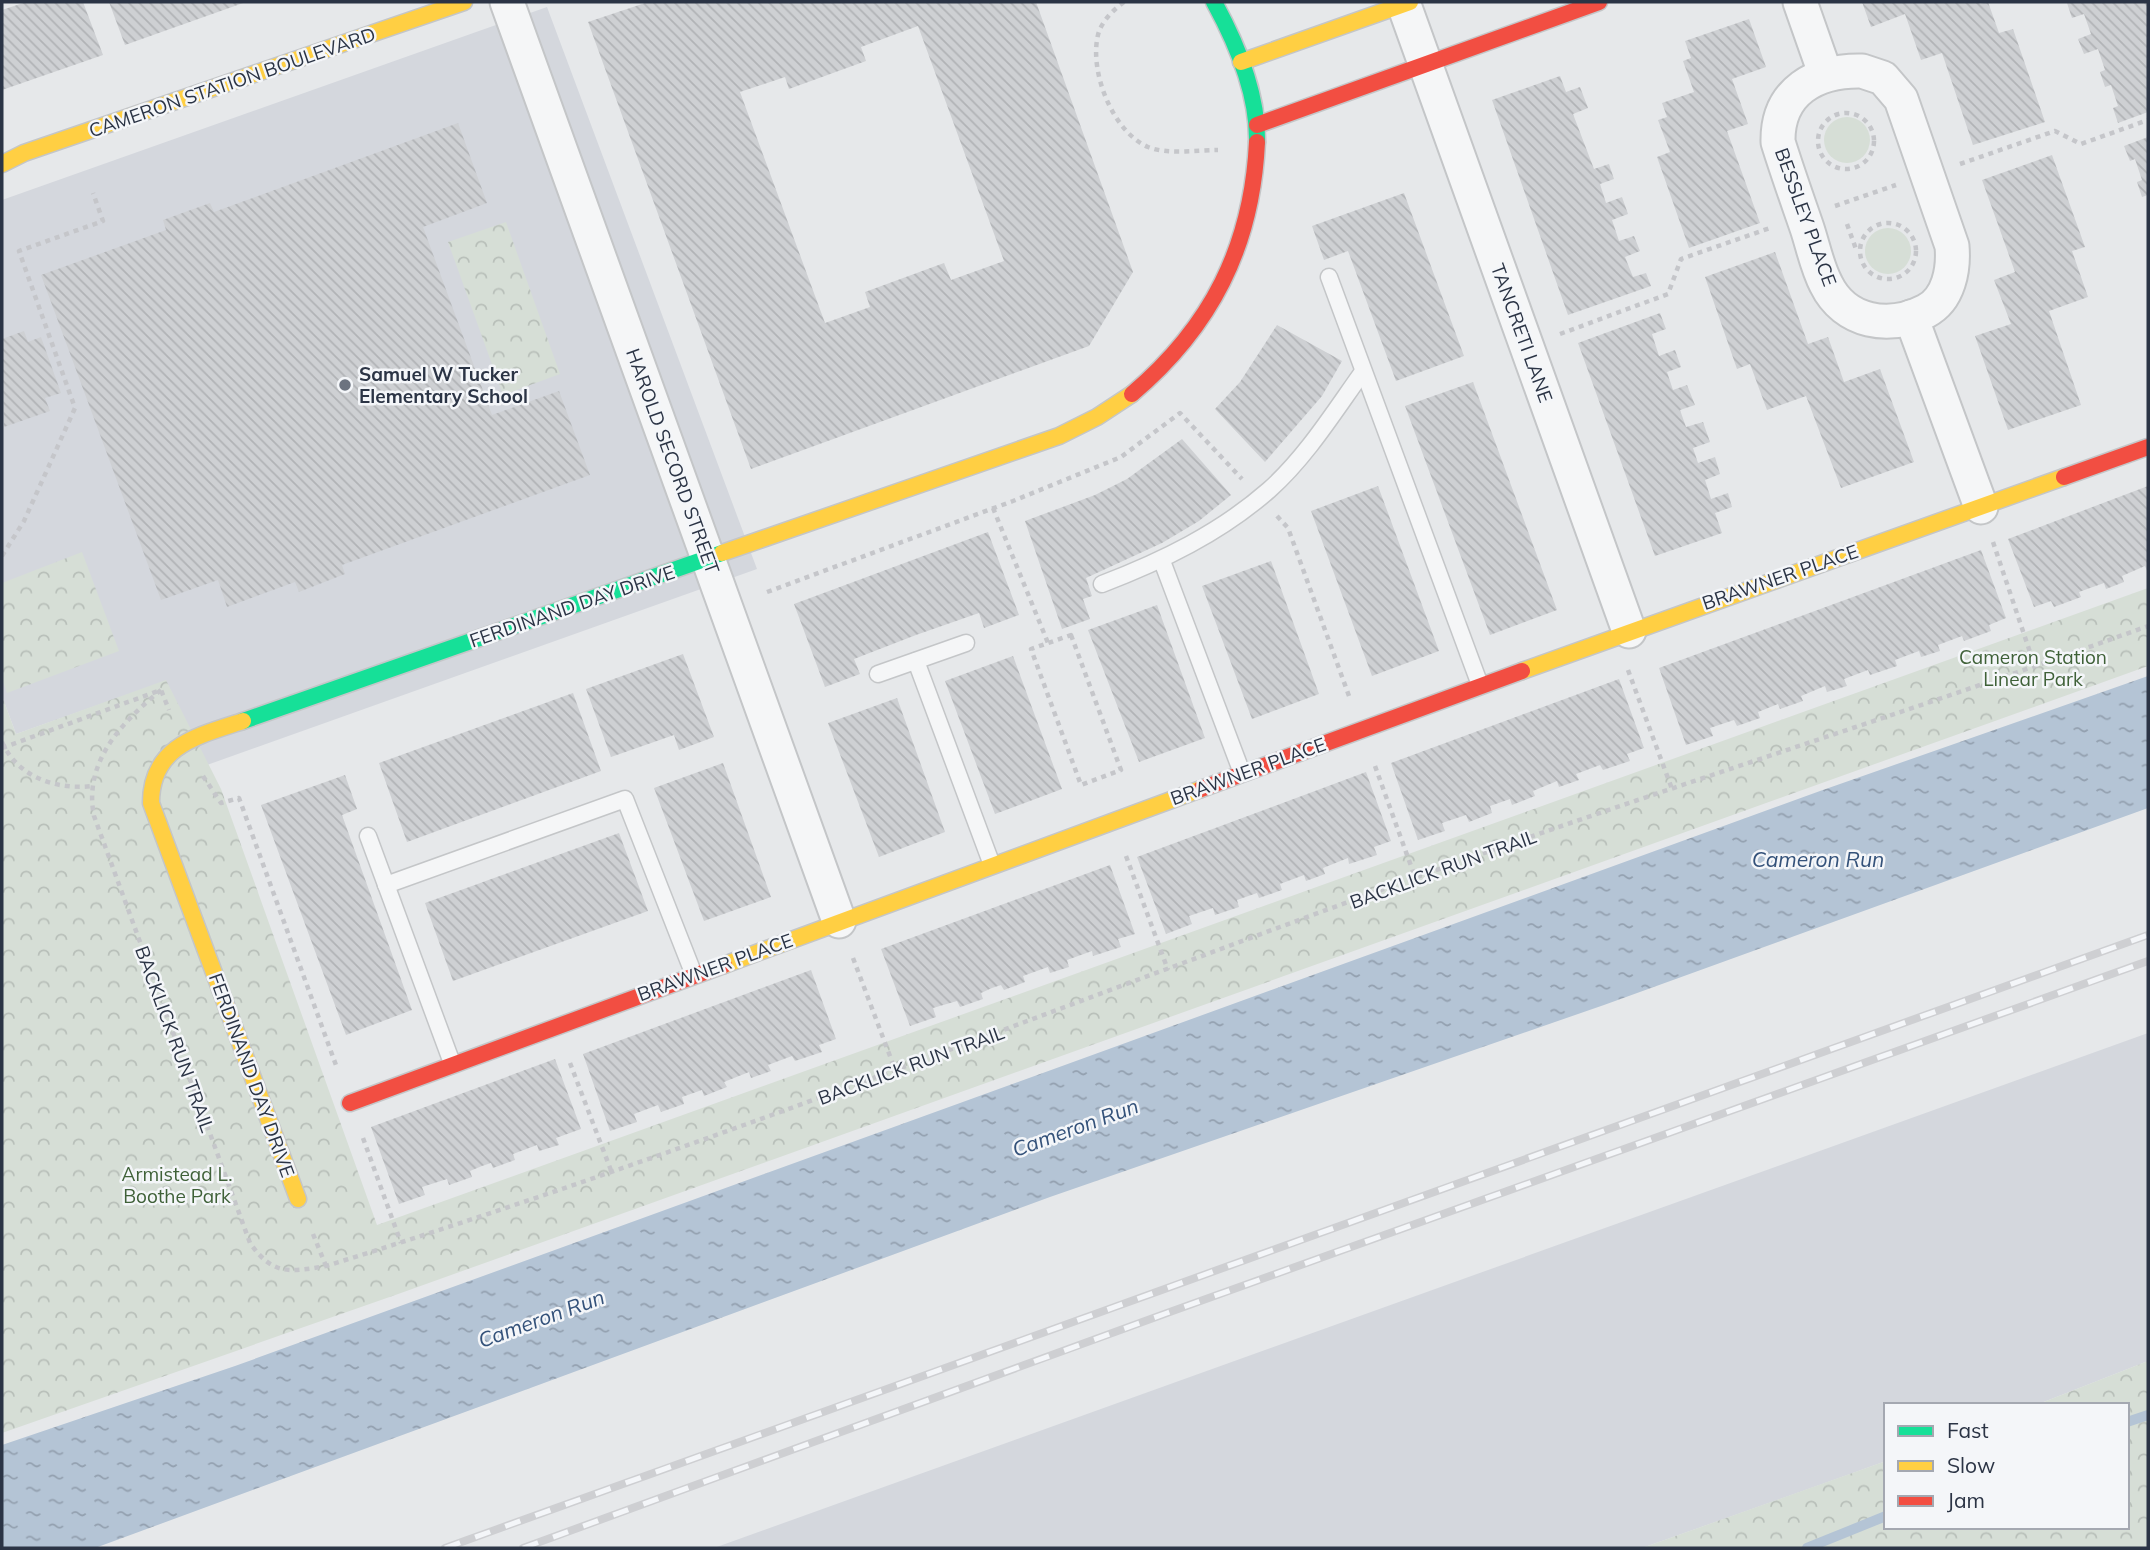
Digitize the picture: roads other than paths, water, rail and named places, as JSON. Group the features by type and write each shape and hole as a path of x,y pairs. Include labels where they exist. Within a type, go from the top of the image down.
{"street":[{"name":"CAMERON STATION BOULEVARD","path":"2,164 37,149 464,2"},
{"name":"HAROLD SECORD STREET","path":"507,2 839,921"},
{"path":"1214,2 1236,45 1258,125 1421,50 1599,2"},
{"path":"1241,62 1406,2"},
{"name":"TANCRETI LANE","path":"1406,2 1622,634"},
{"path":"1800,2 1825,73"},
{"name":"BESSLEY PLACE","path":"1862,71 1873,74 1893,87 1901,99 1952,246 1953,263 1941,299 1928,310 1911,317 1890,323 1869,321 1852,313 1826,285 1778,142 1777,126 1792,97 1825,73 1862,71"},
{"name":"FERDINAND DAY DRIVE","path":"298,1199 151,803 149,786 154,769 174,749 228,726 1059,436 1095,421 1130,396 1172,360 1202,325 1224,284 1241,243 1251,202 1258,125"},
{"path":"1911,317 1981,507"},
{"name":"BRAWNER PLACE","path":"350,1103 452,1063 1622,634 2148,447"}],"lane":[{"path":"1329,278 1480,686"},
{"path":"1102,584 1162,561 1238,515 1260,497 1318,434 1362,373"},
{"path":"1162,561 1242,773"},
{"path":"878,674 966,643"},
{"path":"916,660 992,865"},
{"path":"386,885 625,799 694,975"},
{"path":"368,836 452,1063"}],"water":[{"name":"Cameron Run","path":"2148,676 2148,808 1604,1005 1050,1197 95,1548 2,1548 2,1445 235,1366 1820,791"}],"waterway":[{"path":"2129,1421 2148,1415"},
{"path":"1807,1548 1884,1517"}],"railway":[{"path":"445,1548 2148,935"},
{"path":"523,1548 1167,1313 2148,961"}],"place":[{"name":"Samuel W Tucker Elementary School","path":"345,385"}],"park label":[{"name":"Cameron Station Linear Park","path":"2033,668"},
{"name":"Armistead L. Boothe Park","path":"177,1185"}]}
